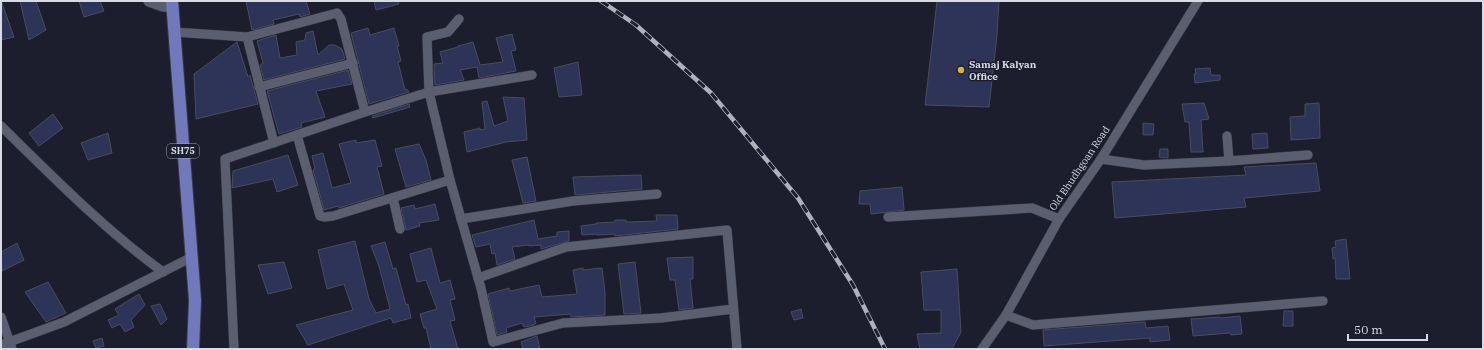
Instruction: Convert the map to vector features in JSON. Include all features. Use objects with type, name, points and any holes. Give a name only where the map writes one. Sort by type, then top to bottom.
[{"type":"main road","name":"SH75","points":[[173,4],[195,300],[193,349]]},
{"type":"street","points":[[149,1],[163,6],[173,4]]},
{"type":"street","name":"Old Bhudhgoan Road","points":[[982,349],[1006,316],[1059,218],[1100,159],[1198,1]]},
{"type":"street","points":[[174,32],[247,37],[337,13],[341,19],[365,112]]},
{"type":"street","points":[[459,19],[448,32],[427,37],[429,92],[450,180],[478,278],[494,345],[563,323],[661,318],[733,309]]},
{"type":"street","points":[[247,37],[274,143]]},
{"type":"street","points":[[259,87],[353,63]]},
{"type":"street","points":[[234,349],[226,159],[429,92],[532,75]]},
{"type":"street","points":[[1,126],[67,192],[162,272]]},
{"type":"street","points":[[297,135],[320,216],[333,216],[450,180]]},
{"type":"street","points":[[1226,136],[1228,161]]},
{"type":"street","points":[[1100,159],[1144,166],[1308,154]]},
{"type":"street","points":[[462,219],[573,201],[657,194]]},
{"type":"street","points":[[393,198],[400,229]]},
{"type":"street","points":[[888,217],[1032,208],[1059,218]]},
{"type":"street","points":[[478,278],[566,247],[727,230],[737,349]]},
{"type":"street","points":[[1,317],[7,345],[64,322],[192,257]]},
{"type":"street","points":[[1006,316],[1033,325],[1323,301]]},
{"type":"building","points":[[20,1],[36,1],[46,30],[29,40]]},
{"type":"building","points":[[79,1],[100,1],[104,11],[84,17]]},
{"type":"building","points":[[246,1],[306,1],[310,14],[300,17],[299,14],[273,20],[274,24],[252,30]]},
{"type":"building","points":[[374,1],[398,1],[399,4],[376,10]]},
{"type":"building","name":"Samaj Kalyan Office","points":[[937,1],[999,1],[997,35],[989,107],[925,105]]},
{"type":"building","points":[[2,3],[14,37],[1,40],[1,4]]},
{"type":"building","points":[[368,28],[370,35],[394,28],[401,61],[398,62],[405,90],[407,89],[409,92],[369,104],[351,33]]},
{"type":"building","points":[[313,31],[318,55],[329,45],[335,45],[342,49],[345,59],[264,80],[260,65],[263,63],[257,41],[276,35],[280,58],[297,55],[296,42],[305,40],[306,33]]},
{"type":"building","points":[[512,34],[516,50],[511,51],[516,71],[479,78],[477,67],[460,70],[464,80],[435,85],[434,64],[443,63],[440,52],[473,42],[480,65],[503,62],[496,38]]},
{"type":"building","points":[[237,42],[248,77],[250,75],[258,104],[196,119],[194,74]]},
{"type":"building","points":[[578,62],[582,95],[559,97],[554,68]]},
{"type":"building","points":[[1210,68],[1211,75],[1220,75],[1220,80],[1195,83],[1195,69]]},
{"type":"building","points":[[348,70],[352,84],[316,91],[325,117],[301,123],[302,127],[279,134],[267,91]]},
{"type":"building","points":[[503,97],[524,98],[527,140],[506,142],[467,152],[464,132],[480,128],[480,130],[485,129],[482,102],[487,101],[494,126],[508,121]]},
{"type":"building","points":[[1204,103],[1209,119],[1201,120],[1203,152],[1191,152],[1189,122],[1185,122],[1182,104]]},
{"type":"building","points":[[1319,103],[1320,138],[1291,140],[1290,117],[1305,116],[1305,104]]},
{"type":"building","points":[[409,104],[410,107],[373,118],[372,116]]},
{"type":"building","points":[[53,114],[63,128],[39,146],[29,133]]},
{"type":"building","points":[[1143,123],[1154,124],[1153,135],[1143,135]]},
{"type":"building","points":[[108,133],[112,153],[88,160],[81,143]]},
{"type":"building","points":[[1267,133],[1268,148],[1253,149],[1252,134]]},
{"type":"building","points":[[356,140],[356,143],[375,140],[382,166],[377,167],[384,194],[339,208],[338,206],[324,210],[313,170],[315,169],[312,156],[323,153],[332,188],[351,183],[339,144]]},
{"type":"building","points":[[419,144],[426,160],[431,180],[406,187],[395,149]]},
{"type":"building","points":[[1160,149],[1168,149],[1168,158],[1159,157]]},
{"type":"building","points":[[288,155],[298,185],[277,192],[273,179],[232,188],[233,171]]},
{"type":"building","points":[[527,157],[536,201],[523,203],[512,160]]},
{"type":"building","points":[[1316,163],[1320,191],[1244,198],[1246,207],[1115,218],[1112,182],[1246,175],[1244,167]]},
{"type":"building","points":[[641,175],[642,189],[575,195],[573,177]]},
{"type":"building","points":[[902,187],[904,210],[871,214],[870,204],[859,204],[860,191]]},
{"type":"building","points":[[435,204],[439,220],[419,223],[420,226],[406,230],[401,208],[414,205],[415,209]]},
{"type":"building","points":[[656,215],[677,215],[678,229],[615,236],[615,234],[582,235],[581,226],[596,223],[615,222],[615,220],[626,220],[626,222],[657,221]]},
{"type":"building","points":[[534,220],[538,239],[557,236],[557,232],[569,231],[569,241],[541,249],[541,245],[512,247],[515,259],[497,265],[495,253],[492,254],[490,244],[476,247],[472,235]]},
{"type":"building","points":[[1346,239],[1350,279],[1336,279],[1335,258],[1333,259],[1332,248],[1336,247],[1335,241]]},
{"type":"building","points":[[355,241],[369,299],[376,313],[390,309],[379,266],[371,246],[385,242],[393,269],[396,268],[411,318],[393,323],[391,318],[308,345],[296,325],[353,310],[344,284],[327,289],[318,250]]},
{"type":"building","points":[[17,243],[24,260],[2,271],[1,252]]},
{"type":"building","points":[[431,248],[440,283],[450,280],[455,299],[450,300],[455,320],[450,321],[458,349],[431,349],[426,328],[424,328],[420,314],[437,309],[426,280],[417,282],[410,254]]},
{"type":"building","points":[[693,257],[693,279],[690,279],[693,308],[679,310],[675,280],[670,280],[667,258]]},
{"type":"building","points":[[284,262],[292,288],[268,294],[258,265]]},
{"type":"building","points":[[635,262],[641,313],[624,314],[618,264]]},
{"type":"building","points":[[583,268],[583,270],[602,268],[605,292],[605,315],[571,317],[571,314],[534,317],[536,323],[534,325],[524,327],[522,323],[506,328],[507,332],[497,335],[488,294],[509,288],[510,291],[539,285],[542,297],[577,294],[573,270]]},
{"type":"building","points":[[957,269],[961,332],[952,349],[920,349],[917,334],[941,333],[941,310],[924,310],[921,272]]},
{"type":"building","points":[[48,282],[66,313],[46,322],[25,292]]},
{"type":"building","points":[[139,294],[145,305],[131,320],[134,327],[125,332],[120,324],[112,328],[108,320],[119,315],[115,309]]},
{"type":"building","points":[[160,304],[167,319],[161,325],[151,306]]},
{"type":"building","points":[[801,309],[803,318],[794,320],[791,312]]},
{"type":"building","points":[[1284,311],[1293,311],[1293,326],[1283,326]]},
{"type":"building","points":[[1240,316],[1242,334],[1231,335],[1230,333],[1193,336],[1191,319]]},
{"type":"building","points":[[1145,322],[1146,328],[1168,326],[1170,340],[1150,342],[1150,338],[1044,346],[1043,330]]},
{"type":"building","points":[[537,336],[540,349],[523,349],[521,342]]},
{"type":"building","points":[[102,338],[104,346],[96,348],[93,341]]},
{"type":"railway","points":[[601,1],[636,25],[711,93],[798,198],[853,285],[885,349]]},
{"type":"place","name":"Samaj Kalyan Office","points":[[961,70]]}]
